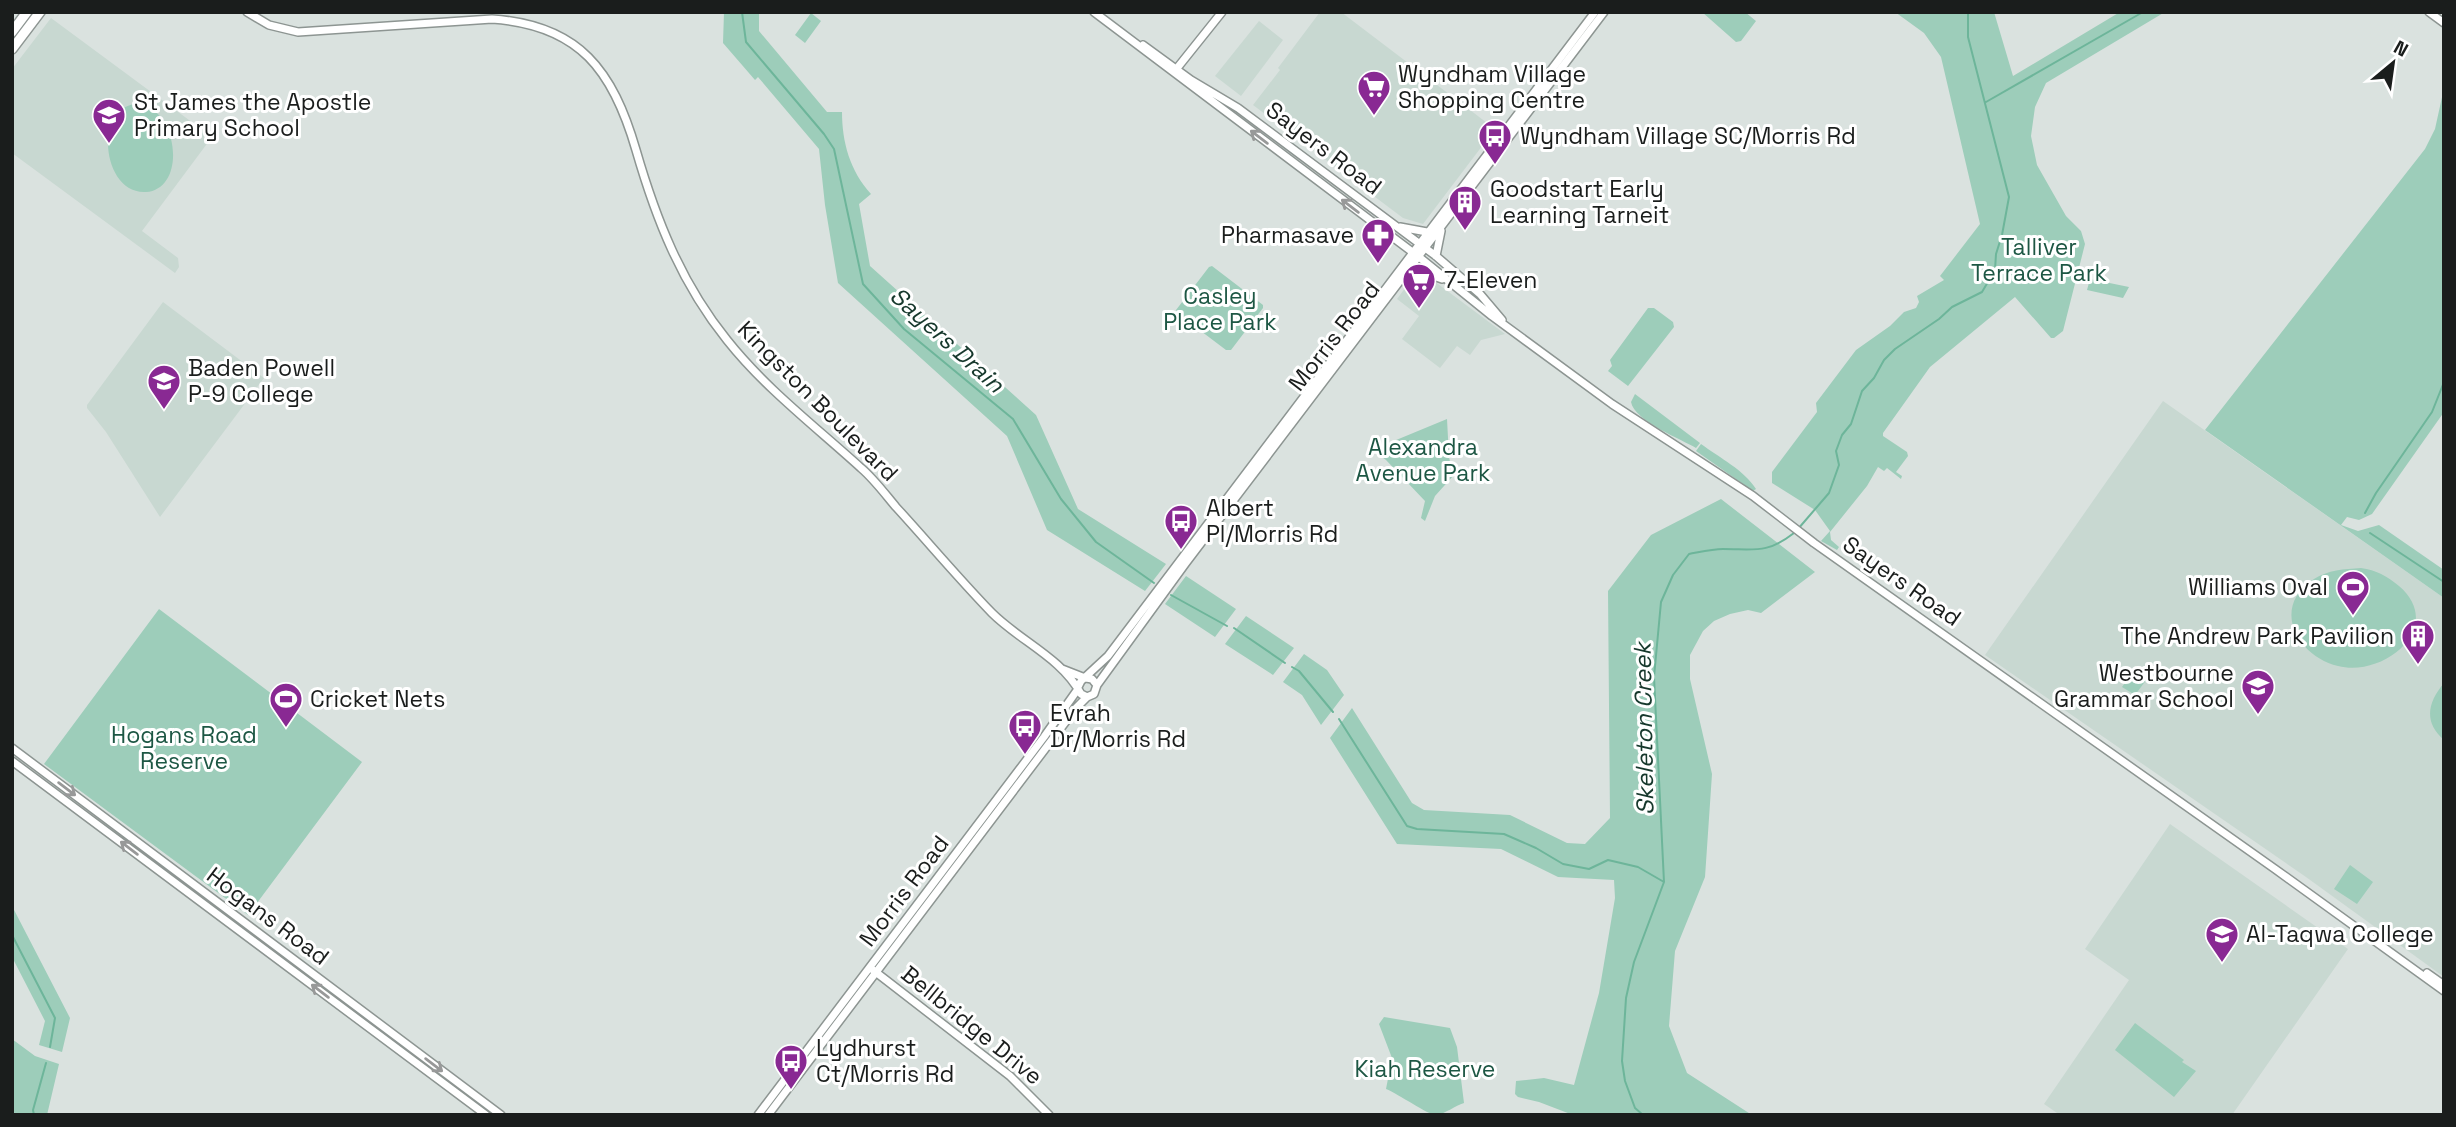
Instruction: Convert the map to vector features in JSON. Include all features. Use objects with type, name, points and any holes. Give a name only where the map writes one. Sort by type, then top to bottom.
[{"type":"highway","points":[[12,32],[27,12]]},
{"type":"highway","points":[[12,49],[40,12]]},
{"type":"street","name":"Kingston Boulevard","points":[[247,12],[269,25],[298,32],[510,20],[554,34],[585,54],[603,73],[624,111],[655,211],[678,267],[700,304],[727,340],[769,385],[862,468],[1006,627],[1062,668],[1085,678]]},
{"type":"street","name":"Sayers Road","points":[[1094,12],[1612,404],[1752,496],[1814,543],[2444,988]]},
{"type":"street","points":[[1175,71],[1222,12]]},
{"type":"street","name":"Morris Road","points":[[1563,60],[1594,12]]},
{"type":"street","name":"Morris Road","points":[[1097,685],[1427,232],[1478,172],[1563,60],[1604,12]]},
{"type":"street","points":[[2429,12],[2444,23]]},
{"type":"street","name":"Sayers Road","points":[[1175,71],[1238,108],[1436,256],[1479,294],[1503,323]]},
{"type":"street","name":"Morris Road","points":[[1293,414],[1410,270],[1478,172]]},
{"type":"street","points":[[1392,223],[1403,228],[1427,232]]},
{"type":"street","points":[[1436,256],[1442,227]]},
{"type":"street","points":[[1410,270],[1431,274],[1451,283]]},
{"type":"street","name":"Morris Road","points":[[1085,678],[1108,656],[1212,524]]},
{"type":"street","name":"Kingston Boulevard","points":[[1062,668],[1078,688]]},
{"type":"street","points":[[1085,678],[1093,679],[1097,685],[1094,694],[1087,697],[1081,694],[1078,688],[1085,678]]},
{"type":"street","name":"Morris Road","points":[[1009,790],[1078,688]]},
{"type":"street","name":"Morris Road","points":[[768,1115],[854,994],[1009,790],[1087,697]]},
{"type":"street","name":"Hogans Road","points":[[12,748],[501,1115]]},
{"type":"street","name":"Hogans Road","points":[[12,761],[486,1115]]},
{"type":"street","name":"Sayers Road","points":[[2276,869],[2333,905],[2444,988]]},
{"type":"street","points":[[183,889],[190,881]]},
{"type":"street","points":[[225,919],[228,909]]},
{"type":"street","name":"Bellbridge Drive","points":[[872,970],[1010,1076],[1049,1115]]},
{"type":"street","name":"Morris Road","points":[[758,1115],[854,994]]},
{"type":"street","points":[[374,1031],[380,1024]]},
{"type":"shaded area","name":"Wyndham Village Shopping Centre","points":[[1320,12],[1341,12],[1495,129],[1423,224],[1403,218],[1253,105]]},
{"type":"shaded area","name":"St James the Apostle Primary School","points":[[51,18],[212,137],[142,231],[178,258],[179,267],[175,273],[12,153],[12,69]]},
{"type":"shaded area","points":[[1259,21],[1283,40],[1241,96],[1215,76]]},
{"type":"shaded area","points":[[1414,276],[1434,281],[1505,334],[1481,340],[1470,355],[1457,346],[1440,368],[1402,339],[1419,316],[1397,299]]},
{"type":"shaded area","name":"Baden Powell P-9 College","points":[[163,302],[264,378],[160,517],[87,405]]},
{"type":"shaded area","name":"Westbourne Grammar School","points":[[2163,401],[2444,598],[2444,977],[2306,877],[1985,655]]},
{"type":"shaded area","name":"Al-Taqwa College","points":[[2170,824],[2348,949],[2232,1115],[2060,1115],[2044,1104],[2129,980],[2085,949]]},
{"type":"green space","points":[[724,12],[759,12],[759,31],[827,112],[842,112],[849,156],[858,176],[871,194],[859,204],[870,266],[1036,415],[1078,509],[1166,564],[1145,591],[1047,530],[1007,436],[838,283],[819,149],[758,77],[755,80],[723,43]]},
{"type":"green space","points":[[1702,12],[1745,12],[1756,21],[1741,41],[1736,42]]},
{"type":"green space","name":"Talliver Terrace Park","points":[[1895,12],[1994,12],[2013,76],[2120,12],[2165,12],[2046,83],[2035,107],[2031,136],[2037,165],[2066,216],[2081,231],[2085,244],[2063,331],[2051,338],[2015,297],[1930,367],[1883,433],[1883,436],[1907,452],[1908,456],[1896,472],[1902,476],[1901,479],[1887,468],[1884,471],[1878,467],[1867,486],[1830,532],[1831,540],[1839,547],[1837,550],[1821,541],[1830,531],[1815,510],[1772,483],[1772,472],[1817,412],[1816,403],[1856,350],[1890,326],[1904,312],[1916,308],[1919,302],[1917,296],[1944,280],[1940,276],[1980,224],[1941,57],[1924,33]]},
{"type":"green space","points":[[811,13],[821,21],[805,43],[795,35]]},
{"type":"green space","points":[[2444,88],[2444,412],[2372,514],[2359,520],[2347,517],[2341,525],[2358,531],[2379,525],[2444,570],[2444,598],[2205,430],[2425,149],[2435,129]]},
{"type":"green space","points":[[143,104],[155,111],[165,123],[173,152],[167,179],[159,188],[146,192],[131,189],[119,179],[111,164],[108,147],[109,130],[115,116],[127,106]]},
{"type":"green space","name":"Casley Place Park","points":[[1212,266],[1263,305],[1231,350],[1226,350],[1176,310]]},
{"type":"green space","points":[[2090,279],[2129,287],[2123,298],[2087,290]]},
{"type":"green space","points":[[1648,308],[1654,308],[1673,322],[1674,327],[1628,386],[1608,371],[1612,366],[1610,360]]},
{"type":"green space","points":[[1635,394],[1700,443],[1696,448],[1641,416],[1631,402]]},
{"type":"green space","name":"Alexandra Avenue Park","points":[[1447,419],[1453,476],[1435,496],[1425,521],[1421,518],[1425,501],[1386,460],[1372,450]]},
{"type":"green space","points":[[1701,444],[1738,470],[1756,489],[1753,491],[1696,451]]},
{"type":"green space","points":[[1721,499],[1815,572],[1761,613],[1748,610],[1714,621],[1703,631],[1690,655],[1690,679],[1712,774],[1705,877],[1675,951],[1669,1026],[1687,1073],[1752,1115],[1573,1115],[1518,1097],[1515,1094],[1516,1081],[1544,1078],[1574,1085],[1599,993],[1615,898],[1614,880],[1558,877],[1501,849],[1397,844],[1330,738],[1352,708],[1412,803],[1424,810],[1510,815],[1567,843],[1585,844],[1610,818],[1608,591],[1651,535]]},
{"type":"green space","name":"Williams Oval","points":[[2361,568],[2390,579],[2412,601],[2416,617],[2413,632],[2404,646],[2390,657],[2356,668],[2338,666],[2323,661],[2301,641],[2291,616],[2293,603],[2301,590],[2319,576],[2336,570]]},
{"type":"green space","points":[[1186,576],[1236,609],[1215,637],[1165,604]]},
{"type":"green space","name":"Hogans Road Reserve","points":[[159,609],[362,762],[248,915],[44,764]]},
{"type":"green space","points":[[1246,616],[1294,648],[1273,675],[1225,644]]},
{"type":"green space","points":[[1304,654],[1327,670],[1344,695],[1321,725],[1302,695],[1283,682]]},
{"type":"green space","points":[[2137,666],[2150,675],[2135,695],[2122,687]]},
{"type":"green space","points":[[2444,683],[2444,740],[2433,726],[2430,712],[2434,697]]},
{"type":"green space","points":[[2350,865],[2373,882],[2357,904],[2334,889]]},
{"type":"green space","points":[[12,906],[70,1018],[62,1052],[39,1045],[45,1021],[12,957]]},
{"type":"green space","name":"Kiah Reserve","points":[[1384,1017],[1450,1028],[1457,1047],[1464,1103],[1437,1115],[1386,1089],[1392,1058],[1379,1024]]},
{"type":"green space","points":[[2135,1023],[2196,1071],[2174,1097],[2115,1050]]},
{"type":"green space","points":[[12,1039],[35,1056],[59,1064],[47,1115],[12,1115]]},
{"type":"waterway","name":"Sayers Drain","points":[[742,12],[746,42],[834,149],[863,284],[904,329],[1013,419],[1061,499],[1096,542],[1154,583]]},
{"type":"waterway","name":"Skeleton Creek","points":[[1798,529],[1829,493],[1839,465],[1836,451],[1842,435],[1851,424],[1862,391],[1874,378],[1884,360],[1952,307],[1982,292],[1995,270],[2009,197],[1968,37],[1968,12]]},
{"type":"waterway","points":[[1986,102],[2143,12]]},
{"type":"waterway","points":[[2365,513],[2432,412],[2444,382]]},
{"type":"waterway","name":"Skeleton Creek","points":[[1643,1115],[1635,1108],[1625,1081],[1622,1061],[1626,998],[1634,962],[1664,882],[1654,677],[1661,602],[1673,575],[1689,554],[1719,549],[1760,549],[1785,540],[1794,533]]},
{"type":"waterway","points":[[2370,533],[2444,582]]},
{"type":"waterway","name":"Sayers Drain","points":[[1171,595],[1227,626]]},
{"type":"waterway","name":"Sayers Drain","points":[[1234,628],[1285,663]]},
{"type":"waterway","name":"Sayers Drain","points":[[1292,667],[1299,671],[1333,712]]},
{"type":"waterway","name":"Sayers Drain","points":[[1339,719],[1407,826],[1417,829],[1504,834],[1563,864],[1589,869],[1608,860],[1638,867],[1664,882]]},
{"type":"waterway","points":[[12,935],[55,1018],[50,1047]]},
{"type":"waterway","points":[[34,1115],[46,1063]]},
{"type":"place","name":"Wyndham Village Shopping Centre","points":[[1374,117]]},
{"type":"place","name":"St James the Apostle Primary School","points":[[109,145]]},
{"type":"place","name":"Wyndham Village SC/Morris Rd","points":[[1495,166]]},
{"type":"place","name":"Goodstart Early Learning Tarneit","points":[[1465,232]]},
{"type":"place","name":"Pharmasave","points":[[1378,265]]},
{"type":"place","name":"7-Eleven","points":[[1419,310]]},
{"type":"place","name":"Baden Powell P-9 College","points":[[164,411]]},
{"type":"place","name":"Albert Pl/Morris Rd","points":[[1181,551]]},
{"type":"place","name":"Williams Oval","points":[[2353,617]]},
{"type":"place","name":"The Andrew Park Pavilion","points":[[2418,666]]},
{"type":"place","name":"Westbourne Grammar School","points":[[2258,716]]},
{"type":"place","name":"Cricket Nets","points":[[286,729]]},
{"type":"place","name":"Evrah Dr/Morris Rd","points":[[1025,756]]},
{"type":"place","name":"Al-Taqwa College","points":[[2222,964]]},
{"type":"place","name":"Lydhurst Ct/Morris Rd","points":[[791,1091]]}]
